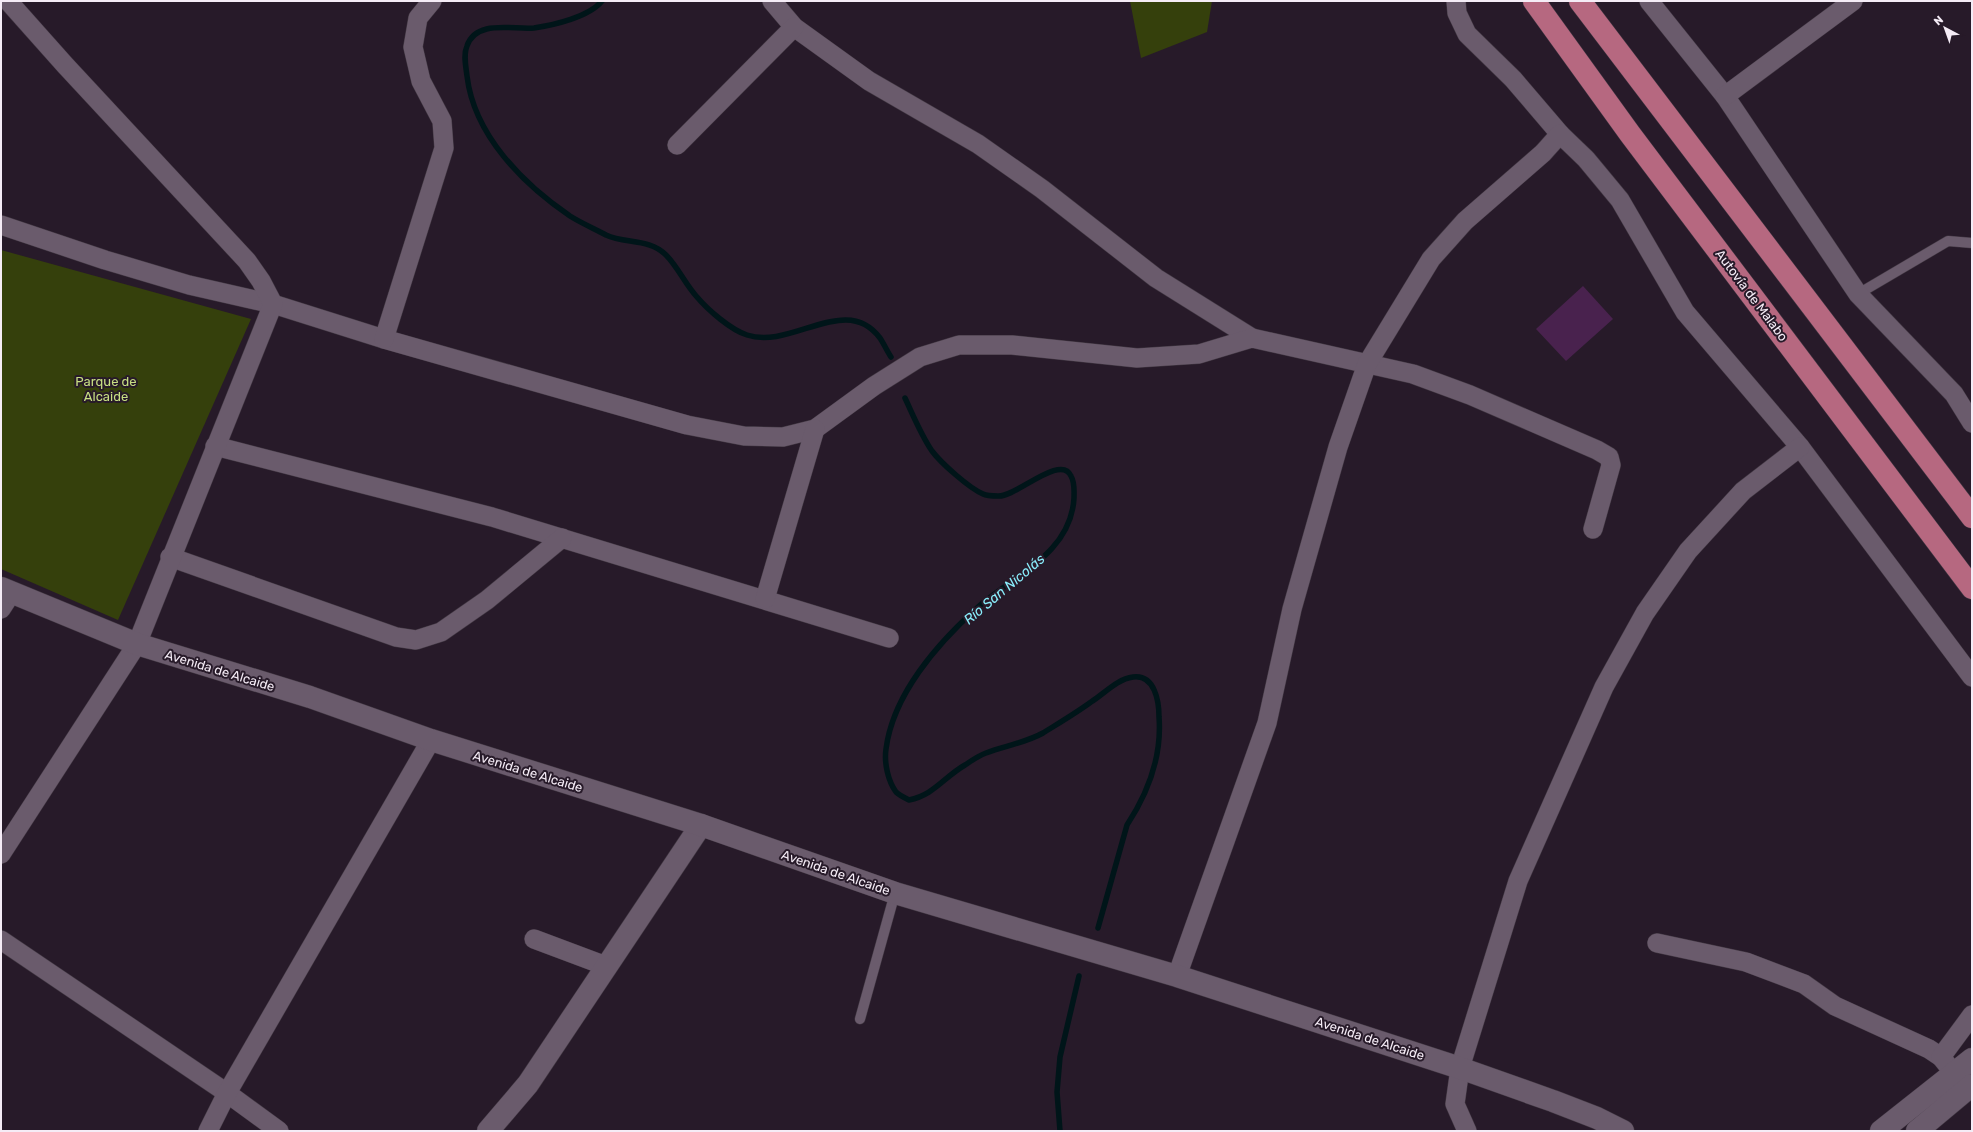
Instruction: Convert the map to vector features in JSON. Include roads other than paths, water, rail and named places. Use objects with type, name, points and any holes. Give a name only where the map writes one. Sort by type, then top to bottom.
[{"type":"main road","name":"Autovía de Malabo","points":[[1534,1],[1640,147],[1972,588]]},
{"type":"main road","points":[[1580,1],[1972,517]]},
{"type":"main road","name":"Avenida de Alcaide","points":[[5,596],[137,644],[310,697],[431,740],[702,825],[894,893],[1177,976],[1460,1068],[1597,1118],[1623,1131]]},
{"type":"main road","points":[[488,1131],[528,1084],[702,825]]},
{"type":"main road","points":[[1917,1131],[1972,1059]]},
{"type":"main road","points":[[1881,1131],[1959,1076]]},
{"type":"street","points":[[1,854],[137,644],[272,304],[261,281],[247,261],[65,65],[8,1]]},
{"type":"street","points":[[384,339],[444,148],[442,121],[421,81],[413,47],[418,18],[432,1]]},
{"type":"street","points":[[772,1],[794,28],[869,82],[978,144],[1042,189],[1156,278],[1252,338],[1413,374],[1470,395],[1597,450],[1609,457],[1611,465],[1610,472],[1593,529]]},
{"type":"street","points":[[1456,1],[1457,13],[1468,34],[1513,79],[1560,134],[1586,159],[1620,200],[1685,312],[1800,447],[1972,677]]},
{"type":"street","points":[[1649,1],[1725,96],[1858,294],[1954,394],[1972,424]]},
{"type":"street","points":[[1725,96],[1853,1]]},
{"type":"street","points":[[677,145],[794,28]]},
{"type":"street","points":[[1177,976],[1267,723],[1292,609],[1338,447],[1367,364],[1431,259],[1465,221],[1543,153],[1560,134]]},
{"type":"street","points":[[1,225],[105,260],[189,285],[272,304],[384,339],[687,424],[744,436],[783,437],[815,429],[874,386],[920,357],[960,345],[1012,345],[1137,358],[1198,354],[1252,338]]},
{"type":"street","points":[[765,599],[815,429]]},
{"type":"street","points":[[215,446],[492,517],[889,638]]},
{"type":"street","points":[[1467,1131],[1455,1104],[1460,1068],[1518,881],[1604,687],[1645,613],[1688,550],[1743,492],[1800,447]]},
{"type":"street","points":[[170,558],[396,637],[416,640],[441,632],[487,600],[562,538]]},
{"type":"street","points":[[208,1131],[227,1093],[431,740]]},
{"type":"street","points":[[534,939],[606,966]]},
{"type":"street","points":[[1,940],[227,1093],[279,1131]]},
{"type":"street","points":[[1657,943],[1746,962],[1804,984],[1835,1006],[1929,1049],[1959,1076],[1972,1015]]},
{"type":"lane","points":[[1858,294],[1948,241],[1972,243]]},
{"type":"lane","points":[[860,1019],[894,893]]},
{"type":"waterway","name":"Río San Nicolás","points":[[602,1],[589,12],[551,25],[534,28],[506,27],[487,29],[478,32],[472,38],[467,46],[465,57],[467,76],[472,98],[479,118],[490,138],[504,156],[535,189],[574,219],[613,238],[652,246],[666,255],[702,302],[720,319],[734,329],[747,335],[764,338],[782,335],[835,321],[851,320],[866,325],[880,338],[891,357]]},
{"type":"waterway","name":"Río San Nicolás","points":[[905,398],[932,451],[956,475],[977,491],[988,496],[1006,495],[1048,473],[1058,470],[1066,470],[1071,476],[1074,484],[1074,498],[1070,517],[1063,534],[1051,549],[1038,562],[991,596],[962,622],[932,654],[907,690],[890,729],[886,749],[886,766],[893,788],[896,792],[909,800],[918,798],[932,790],[972,760],[1043,733],[1096,699],[1111,687],[1127,678],[1140,677],[1146,680],[1151,684],[1157,697],[1159,711],[1159,732],[1156,760],[1147,787],[1135,813],[1127,825],[1098,928]]},
{"type":"waterway","name":"Río San Nicolás","points":[[1060,1131],[1057,1092],[1060,1057],[1079,976]]},
{"type":"park label","name":"Parque de Alcaide","points":[[106,388]]}]
